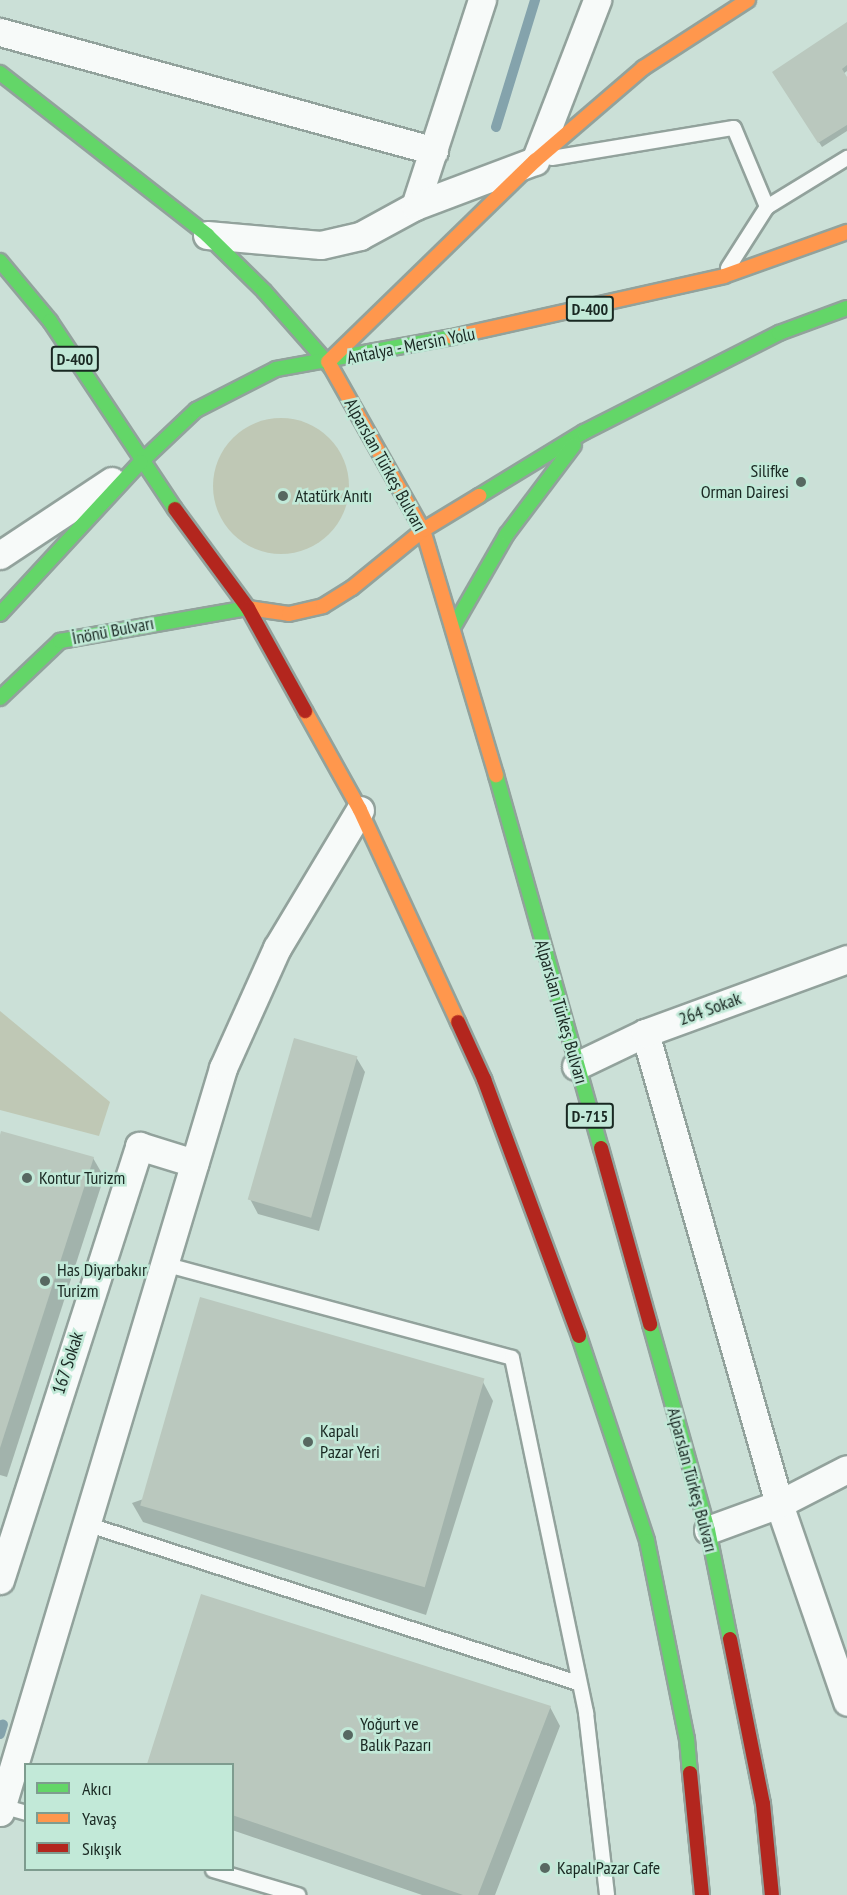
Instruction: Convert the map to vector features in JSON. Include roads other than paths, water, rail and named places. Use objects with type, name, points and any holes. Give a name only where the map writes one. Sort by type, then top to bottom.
[{"type":"main road","points":[[0,614],[141,462],[196,410],[276,369],[328,363],[535,161],[643,68],[748,0]]},
{"type":"main road","name":"Antalya - Mersin Yolu","points":[[0,74],[207,235],[328,363],[584,310],[724,276],[847,232]]},
{"type":"main road","name":"D-400","points":[[0,261],[50,321],[141,462],[248,608]]},
{"type":"main road","points":[[423,530],[584,432],[779,333],[847,308]]},
{"type":"main road","name":"Alparslan Türkeş Bulvarı","points":[[328,363],[423,530],[454,626],[708,1530],[764,1804],[772,1895]]},
{"type":"main road","points":[[454,626],[507,534],[584,432]]},
{"type":"main road","name":"İnönü Bulvarı","points":[[0,698],[60,641],[248,608],[289,614],[323,606],[352,588],[423,530]]},
{"type":"main road","points":[[248,608],[360,810],[484,1079],[553,1259],[647,1541],[687,1739],[702,1895]]},
{"type":"street","points":[[416,206],[482,0]]},
{"type":"street","points":[[207,235],[321,245],[360,236],[416,206],[535,161],[597,0]]},
{"type":"street","points":[[0,32],[434,151]]},
{"type":"street","points":[[0,555],[141,462]]},
{"type":"street","points":[[9,1811],[86,1524],[223,1068],[277,948],[360,810]]},
{"type":"street","name":"264 Sokak","points":[[576,1066],[645,1033],[847,959]]},
{"type":"street","points":[[645,1033],[779,1503],[847,1702]]},
{"type":"street","name":"167 Sokak","points":[[0,1580],[139,1146],[194,1163]]},
{"type":"street","points":[[708,1530],[779,1503],[847,1469]]},
{"type":"lane","points":[[535,161],[734,128],[767,207]]},
{"type":"lane","points":[[724,276],[767,207],[847,158]]},
{"type":"lane","points":[[164,1264],[512,1358],[586,1713],[606,1895]]},
{"type":"lane","points":[[86,1524],[578,1683]]},
{"type":"lane","points":[[220,1871],[298,1895]]},
{"type":"waterway","points":[[496,127],[535,0]]},
{"type":"waterway","points":[[0,1734],[3,1724]]},
{"type":"place","name":"Silifke Orman Dairesi","points":[[801,482]]},
{"type":"place","name":"Atatürk Anıtı","points":[[283,496]]},
{"type":"place","name":"Kontur Turizm","points":[[27,1178]]},
{"type":"place","name":"Has Diyarbakır Turizm","points":[[45,1281]]},
{"type":"place","name":"Kapalı Pazar Yeri","points":[[308,1442]]},
{"type":"place","name":"Yoğurt ve Balık Pazarı","points":[[348,1735]]},
{"type":"place","name":"KapalıPazar Cafe","points":[[545,1868]]}]
